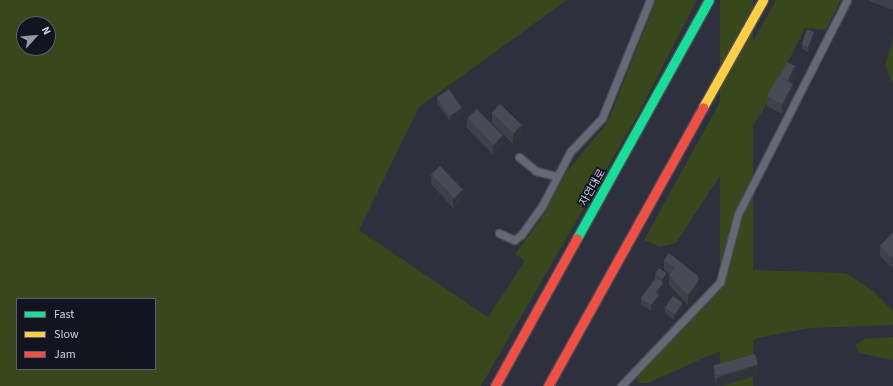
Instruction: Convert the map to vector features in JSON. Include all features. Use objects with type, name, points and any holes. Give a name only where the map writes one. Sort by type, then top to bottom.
[{"type":"main road","name":"자연대로","points":[[495,386],[710,0]]},
{"type":"main road","points":[[548,386],[763,0]]},
{"type":"lane","points":[[499,233],[514,240],[521,235],[542,206],[556,176],[570,152],[607,109],[650,0]]},
{"type":"lane","points":[[621,386],[720,282],[738,214],[847,0]]},
{"type":"lane","points":[[519,157],[536,171],[556,176]]},
{"type":"green space","points":[[0,0],[567,0],[419,107],[359,230],[488,317],[525,261],[515,254],[541,219],[567,171],[608,122],[656,0],[697,0],[636,118],[481,386],[0,386]]},
{"type":"green space","points":[[720,0],[753,0],[753,386],[720,386]]},
{"type":"green space","points":[[776,0],[841,0],[826,30],[805,28],[765,107],[676,243],[660,247],[644,240]]},
{"type":"green space","points":[[893,38],[893,85],[885,65]]},
{"type":"green space","points":[[751,270],[846,273],[872,290],[893,311],[893,325],[810,328],[762,337],[711,355],[648,383],[639,383],[635,376],[642,366],[739,273]]},
{"type":"green space","points":[[893,337],[893,360],[859,353],[856,345],[864,339]]},
{"type":"building","points":[[807,29],[814,32],[808,47],[802,44]]},
{"type":"building","points":[[787,62],[795,66],[788,80],[780,76]]},
{"type":"building","points":[[778,76],[793,84],[782,104],[767,96]]},
{"type":"building","points":[[449,89],[462,108],[449,116],[437,97]]},
{"type":"building","points":[[500,104],[522,125],[513,133],[492,113]]},
{"type":"building","points":[[477,109],[503,136],[493,145],[468,118]]},
{"type":"building","points":[[440,166],[463,190],[454,198],[431,174]]},
{"type":"building","points":[[893,232],[893,257],[892,258],[880,246]]},
{"type":"building","points":[[669,253],[698,276],[699,280],[688,295],[669,275],[675,268],[664,260]]},
{"type":"building","points":[[659,268],[666,273],[662,279],[655,274]]},
{"type":"building","points":[[656,278],[663,283],[656,292],[659,295],[651,305],[641,298]]},
{"type":"building","points":[[673,296],[683,303],[675,314],[665,307]]},
{"type":"building","points":[[755,354],[758,365],[716,376],[713,365]]},
{"type":"traffic: fast","points":[[577,238],[709,0]]},
{"type":"traffic: slow","points":[[703,107],[763,0]]},
{"type":"traffic: jam","points":[[548,386],[703,107]]},
{"type":"traffic: jam","points":[[495,386],[577,238]]}]
